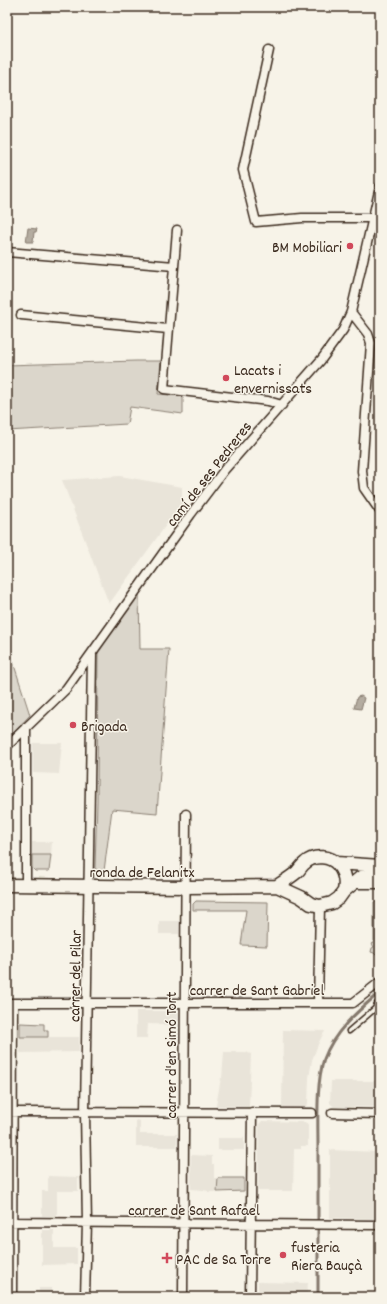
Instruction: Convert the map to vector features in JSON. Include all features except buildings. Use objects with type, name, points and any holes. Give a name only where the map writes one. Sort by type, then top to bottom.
[{"type":"main road","points":[[380,866],[338,863],[325,857],[316,857],[306,861],[298,871],[277,886],[301,897],[311,904],[320,906],[332,903],[339,898],[347,887],[361,877],[380,876]]},
{"type":"main road","points":[[338,863],[343,871],[347,887]]},
{"type":"main road","points":[[298,871],[296,887],[301,897]]},
{"type":"main road","name":"ronda de Felanitx","points":[[7,885],[186,887],[277,886]]},
{"type":"street","points":[[268,50],[243,170],[256,222],[308,218],[373,218]]},
{"type":"street","name":"camí de ses Pedreres","points":[[7,746],[66,689],[225,469],[282,406],[321,360],[343,330],[351,312],[380,187]]},
{"type":"street","points":[[177,230],[164,389],[268,401],[282,406]]},
{"type":"street","points":[[7,252],[174,266]]},
{"type":"street","points":[[351,312],[368,334],[371,343],[362,471],[364,488],[380,511]]},
{"type":"street","points":[[21,315],[168,329]]},
{"type":"street","name":"carrer del Pilar","points":[[85,1297],[87,1223],[85,1113],[88,1004],[92,655]]},
{"type":"street","points":[[26,727],[26,885]]},
{"type":"street","name":"carrer d'en Simó Tort","points":[[182,1297],[186,814]]},
{"type":"street","points":[[347,887],[380,884]]},
{"type":"street","points":[[318,1003],[320,906]]},
{"type":"street","name":"carrer de Sant Gabriel","points":[[10,1003],[353,1003],[380,982]]},
{"type":"street","points":[[10,1003],[10,1222],[12,1297]]},
{"type":"street","points":[[10,1112],[312,1113]]},
{"type":"street","points":[[250,1297],[252,1112]]},
{"type":"street","points":[[332,1113],[380,1114]]},
{"type":"street","name":"carrer de Sant Rafael","points":[[10,1222],[380,1225]]},
{"type":"lane","points":[[349,1031],[379,1005]]},
{"type":"shaded area","points":[[28,228],[37,229],[36,232],[34,232],[33,242],[26,242]]},
{"type":"shaded area","points":[[161,361],[158,394],[183,396],[183,414],[130,407],[127,424],[7,431],[7,365]]},
{"type":"shaded area","points":[[120,476],[182,487],[182,503],[109,604],[62,480]]},
{"type":"shaded area","points":[[139,592],[140,649],[169,649],[157,813],[112,809],[104,871],[98,871],[95,868],[98,648]]},
{"type":"shaded area","points":[[7,643],[30,715],[7,740]]},
{"type":"shaded area","points":[[361,696],[364,698],[361,709],[354,708],[357,697]]},
{"type":"shaded area","points":[[33,743],[62,743],[59,774],[33,773]]},
{"type":"shaded area","points":[[32,842],[52,842],[51,855],[32,855]]},
{"type":"shaded area","points":[[32,855],[51,855],[49,871],[35,871],[32,868]]},
{"type":"shaded area","points":[[196,901],[268,902],[267,946],[241,945],[246,910],[193,910],[193,904]]},
{"type":"shaded area","points":[[374,902],[380,902],[380,959],[371,952],[372,948],[374,947],[372,944],[374,941]]},
{"type":"shaded area","points":[[159,921],[179,921],[179,934],[159,934]]},
{"type":"shaded area","points":[[136,1011],[178,1011],[178,1025],[148,1024],[147,1038],[136,1038]]},
{"type":"shaded area","points":[[20,1023],[44,1024],[44,1030],[48,1030],[48,1037],[20,1037]]},
{"type":"shaded area","points":[[283,1030],[325,1031],[312,1060],[309,1078],[308,1104],[305,1107],[282,1107]]},
{"type":"shaded area","points":[[20,1037],[79,1037],[79,1052],[20,1053]]},
{"type":"shaded area","points":[[224,1052],[245,1052],[251,1054],[249,1107],[216,1106],[222,1078]]},
{"type":"shaded area","points":[[331,1081],[380,1081],[380,1107],[334,1107],[330,1103]]},
{"type":"shaded area","points":[[136,1120],[140,1121],[140,1134],[177,1134],[177,1147],[136,1147]]},
{"type":"shaded area","points":[[262,1121],[305,1122],[308,1125],[308,1146],[301,1146],[301,1149],[294,1149],[293,1191],[258,1191],[259,1124]]},
{"type":"shaded area","points":[[218,1138],[244,1138],[244,1150],[218,1150]]},
{"type":"shaded area","points":[[330,1150],[377,1152],[376,1219],[330,1218]]},
{"type":"shaded area","points":[[191,1155],[212,1156],[212,1164],[214,1164],[214,1178],[218,1178],[217,1192],[191,1189]]},
{"type":"shaded area","points":[[48,1176],[78,1177],[78,1191],[57,1191],[57,1216],[42,1216],[42,1191],[48,1191]]},
{"type":"shaded area","points":[[218,1178],[244,1178],[244,1191],[217,1192]]},
{"type":"shaded area","points":[[42,1230],[54,1230],[54,1248],[77,1248],[77,1264],[42,1265]]},
{"type":"shaded area","points":[[258,1282],[308,1283],[307,1295],[258,1294]]},
{"type":"shaded area","points":[[39,1288],[52,1288],[52,1297],[39,1297]]},
{"type":"waterway","points":[[318,1297],[318,1115],[321,1068],[328,1049],[340,1031],[355,1014],[380,992]]},
{"type":"place","name":"BM Mobiliari","points":[[350,246]]},
{"type":"place","name":"Lacats i envernissats","points":[[226,378]]},
{"type":"place","name":"Brigada","points":[[73,725]]},
{"type":"place","name":"fusteria Riera Bauçà","points":[[283,1255]]},
{"type":"place","name":"PAC de Sa Torre","points":[[167,1258]]}]
